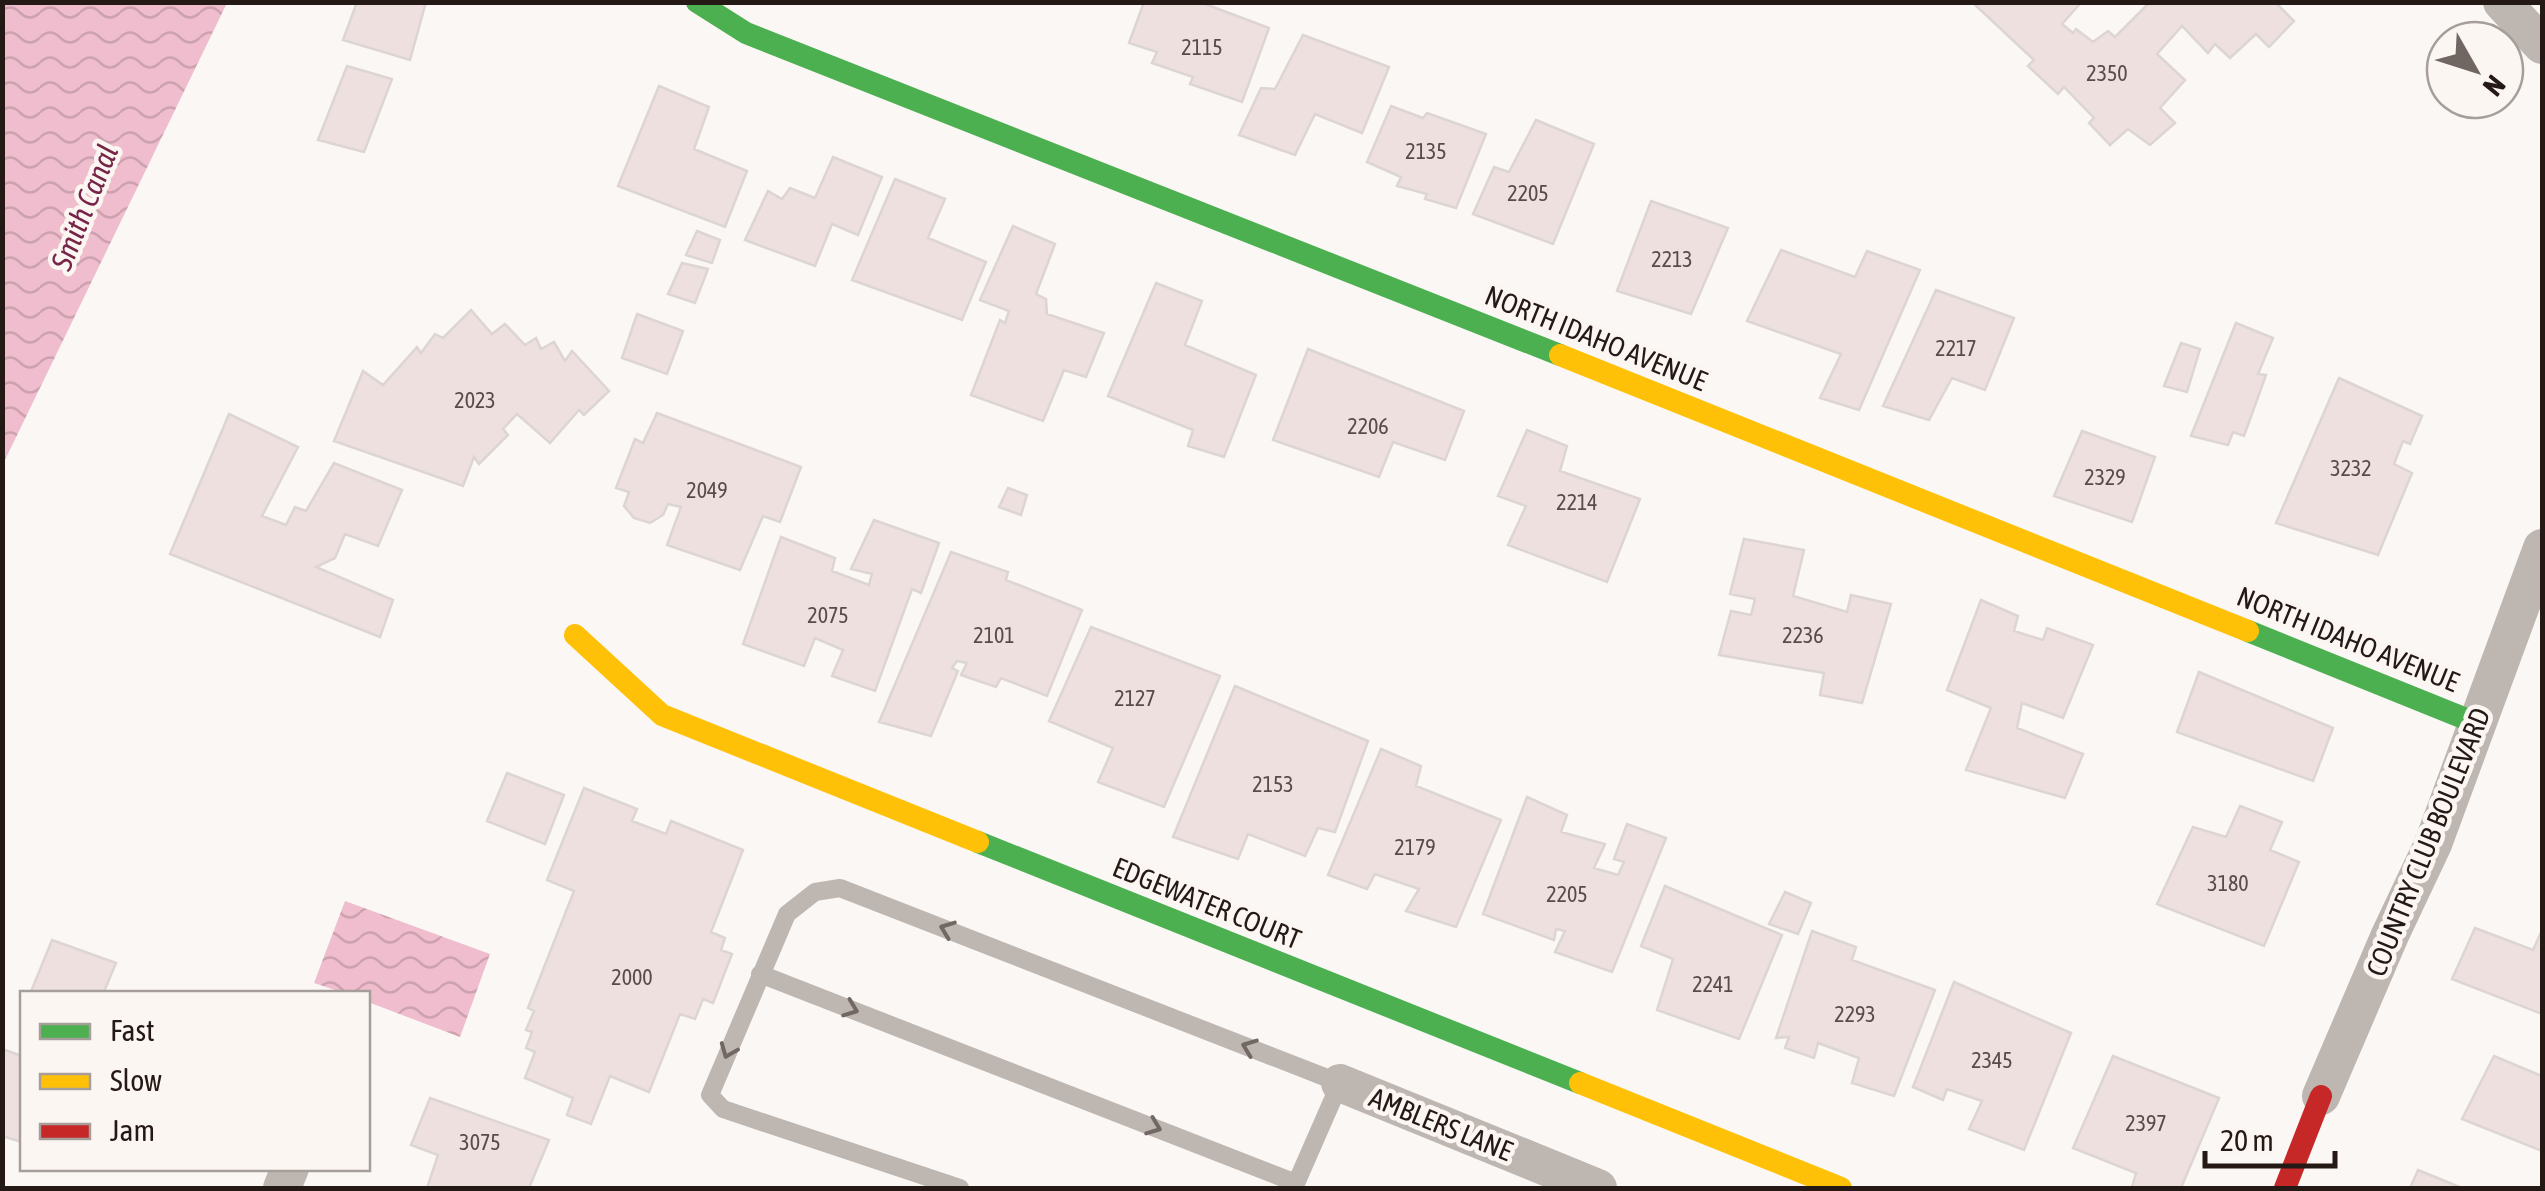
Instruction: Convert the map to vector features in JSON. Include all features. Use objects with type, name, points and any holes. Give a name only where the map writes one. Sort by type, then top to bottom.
[{"type":"street","name":"NORTH IDAHO AVENUE","points":[[697,2],[746,33],[1246,229],[2476,723]]},
{"type":"street","points":[[2502,2],[2542,44]]},
{"type":"street","name":"COUNTRY CLUB BOULEVARD","points":[[2285,1188],[2390,935],[2434,844],[2476,723],[2539,570]]},
{"type":"street","name":"EDGEWATER COURT","points":[[575,634],[662,715],[1840,1188]]},
{"type":"street","name":"AMBLERS LANE","points":[[1340,1083],[1598,1188]]},
{"type":"lane","points":[[760,974],[1295,1186],[1340,1083],[840,888],[815,892],[787,914],[760,974],[710,1095],[722,1109],[960,1188]]},
{"type":"water","name":"Smith Canal","points":[[2,3],[227,3],[3,464]]},
{"type":"water","points":[[345,901],[490,954],[460,1037],[370,1003],[370,991],[338,991],[314,983]]},
{"type":"building","points":[[357,2],[426,2],[410,60],[343,40]]},
{"type":"building","points":[[1144,2],[1200,2],[1269,28],[1242,102],[1190,84],[1193,77],[1152,63],[1157,52],[1129,43]]},
{"type":"building","points":[[1972,2],[2077,2],[2079,5],[2062,24],[2093,42],[2108,31],[2115,37],[2150,2],[2275,2],[2294,21],[2269,47],[2256,34],[2230,58],[2215,44],[2208,53],[2182,26],[2157,54],[2185,80],[2160,108],[2175,123],[2150,145],[2128,129],[2110,145],[2089,123],[2094,118],[2064,87],[2058,94],[2028,66],[2034,60]]},
{"type":"building","points":[[1303,35],[1389,67],[1362,133],[1315,114],[1295,155],[1239,135],[1261,88],[1275,89]]},
{"type":"building","points":[[347,66],[392,79],[364,152],[318,140]]},
{"type":"building","points":[[659,86],[709,107],[694,149],[747,171],[725,227],[618,186]]},
{"type":"building","points":[[1391,106],[1423,118],[1427,113],[1486,134],[1456,208],[1397,186],[1401,177],[1367,162]]},
{"type":"building","points":[[1536,120],[1594,144],[1553,244],[1473,214],[1494,167],[1509,172]]},
{"type":"building","points":[[833,157],[882,177],[858,235],[832,224],[815,266],[745,240],[768,191],[782,199],[790,188],[815,198]]},
{"type":"building","points":[[895,179],[945,199],[928,238],[986,262],[962,320],[852,280]]},
{"type":"building","points":[[1651,201],[1728,228],[1691,314],[1617,291]]},
{"type":"building","points":[[1013,226],[1055,244],[1036,294],[1046,299],[1047,314],[1104,333],[1086,377],[1064,370],[1043,421],[971,395],[1000,320],[1005,323],[1009,311],[980,300]]},
{"type":"building","points":[[697,231],[720,240],[712,263],[686,255]]},
{"type":"building","points":[[1781,250],[1855,277],[1867,251],[1920,270],[1859,410],[1820,398],[1841,354],[1747,321]]},
{"type":"building","points":[[682,263],[708,269],[695,303],[668,294]]},
{"type":"building","points":[[1156,283],[1202,301],[1185,345],[1256,375],[1224,457],[1188,446],[1193,430],[1108,396]]},
{"type":"building","points":[[1936,290],[2014,318],[1985,390],[1952,378],[1929,420],[1883,406]]},
{"type":"building","points":[[471,310],[492,334],[505,324],[525,345],[536,338],[541,349],[554,342],[565,361],[572,351],[609,391],[584,415],[579,410],[550,443],[517,414],[503,429],[508,435],[479,464],[474,457],[463,486],[334,441],[363,371],[383,385],[417,347],[421,353],[435,334],[443,338]]},
{"type":"building","points":[[637,314],[683,331],[667,374],[622,358]]},
{"type":"building","points":[[2236,323],[2273,338],[2258,374],[2266,375],[2244,436],[2233,432],[2228,445],[2191,436]]},
{"type":"building","points":[[2181,343],[2200,349],[2187,392],[2164,386]]},
{"type":"building","points":[[1308,349],[1464,411],[1445,460],[1393,442],[1379,477],[1273,440]]},
{"type":"building","points":[[2339,378],[2422,416],[2410,444],[2403,441],[2394,464],[2412,473],[2378,555],[2276,523]]},
{"type":"building","points":[[657,413],[801,467],[780,522],[763,516],[740,570],[667,545],[681,507],[668,504],[663,515],[650,523],[634,518],[624,506],[629,492],[616,488],[635,439],[643,443]]},
{"type":"building","points":[[229,414],[298,447],[262,516],[286,525],[295,507],[306,511],[334,463],[402,490],[378,546],[345,534],[335,558],[316,567],[393,600],[380,637],[170,554]]},
{"type":"building","points":[[1527,430],[1567,446],[1560,471],[1640,499],[1607,582],[1508,545],[1526,506],[1498,496]]},
{"type":"building","points":[[2082,431],[2155,457],[2132,522],[2054,496]]},
{"type":"building","points":[[1008,488],[1027,495],[1021,515],[999,507]]},
{"type":"building","points":[[874,520],[939,543],[921,593],[912,589],[875,691],[832,676],[843,650],[815,638],[804,666],[743,644],[781,537],[835,558],[832,571],[869,585],[872,574],[851,569]]},
{"type":"building","points":[[1744,539],[1804,550],[1793,596],[1847,612],[1851,595],[1891,604],[1862,703],[1820,695],[1824,673],[1719,655],[1731,611],[1751,615],[1755,599],[1730,594]]},
{"type":"building","points":[[951,552],[1008,572],[1006,580],[1082,610],[1047,696],[1001,678],[996,687],[961,675],[967,663],[957,661],[952,668],[958,671],[931,736],[879,722]]},
{"type":"building","points":[[1981,600],[2018,616],[2014,631],[2043,640],[2047,628],[2093,645],[2063,718],[2022,703],[2017,728],[2083,754],[2065,798],[1966,770],[1991,708],[1947,690]]},
{"type":"building","points":[[1091,627],[1220,676],[1164,807],[1098,782],[1113,748],[1049,721]]},
{"type":"building","points":[[2199,672],[2333,728],[2313,781],[2177,732]]},
{"type":"building","points":[[1235,686],[1368,741],[1335,832],[1318,828],[1305,856],[1248,834],[1238,859],[1173,837]]},
{"type":"building","points":[[1381,749],[1421,766],[1416,786],[1501,820],[1456,927],[1406,911],[1419,889],[1375,874],[1367,889],[1328,875]]},
{"type":"building","points":[[507,773],[564,795],[545,844],[487,821]]},
{"type":"building","points":[[584,788],[637,809],[632,821],[666,834],[671,821],[743,850],[711,932],[725,938],[721,950],[732,954],[713,1003],[703,999],[695,1019],[680,1014],[649,1092],[610,1076],[591,1124],[567,1115],[573,1098],[525,1078],[535,1052],[526,1048],[532,1032],[526,1030],[534,1011],[528,1008],[574,891],[547,880]]},
{"type":"building","points":[[1527,797],[1567,815],[1561,832],[1605,844],[1594,868],[1618,875],[1624,862],[1614,859],[1627,824],[1666,838],[1612,972],[1555,952],[1565,931],[1556,929],[1554,940],[1483,914]]},
{"type":"building","points":[[2240,806],[2282,822],[2270,850],[2299,862],[2264,946],[2157,904],[2193,827],[2226,837]]},
{"type":"building","points":[[1665,886],[1782,935],[1739,1039],[1657,1010],[1673,959],[1641,946]]},
{"type":"building","points":[[1785,892],[1811,903],[1798,934],[1769,924]]},
{"type":"building","points":[[2475,928],[2533,950],[2542,930],[2542,1014],[2452,979]]},
{"type":"building","points":[[1812,931],[1856,947],[1852,960],[1935,990],[1894,1096],[1852,1083],[1859,1058],[1818,1043],[1814,1058],[1785,1048],[1789,1037],[1776,1038]]},
{"type":"building","points":[[52,940],[116,963],[104,991],[31,991]]},
{"type":"building","points":[[1954,982],[2071,1033],[2024,1150],[1969,1129],[1982,1101],[1947,1089],[1943,1100],[1913,1087]]},
{"type":"building","points":[[2,1049],[20,1055],[20,1141],[2,1136]]},
{"type":"building","points":[[2113,1056],[2219,1098],[2181,1188],[2132,1187],[2136,1173],[2073,1148]]},
{"type":"building","points":[[2494,1056],[2542,1076],[2542,1151],[2462,1119]]},
{"type":"building","points":[[430,1098],[549,1140],[529,1188],[427,1188],[438,1155],[411,1145]]},
{"type":"building","points":[[2418,1170],[2462,1188],[2410,1188]]},
{"type":"traffic: fast","points":[[697,2],[746,33],[1560,355]]},
{"type":"traffic: fast","points":[[2248,631],[2476,723]]},
{"type":"traffic: fast","points":[[978,842],[1580,1083]]},
{"type":"traffic: slow","points":[[1560,355],[2248,631]]},
{"type":"traffic: slow","points":[[575,635],[662,715],[978,842]]},
{"type":"traffic: slow","points":[[1580,1083],[1841,1188]]},
{"type":"traffic: jam","points":[[2285,1188],[2321,1096]]}]
